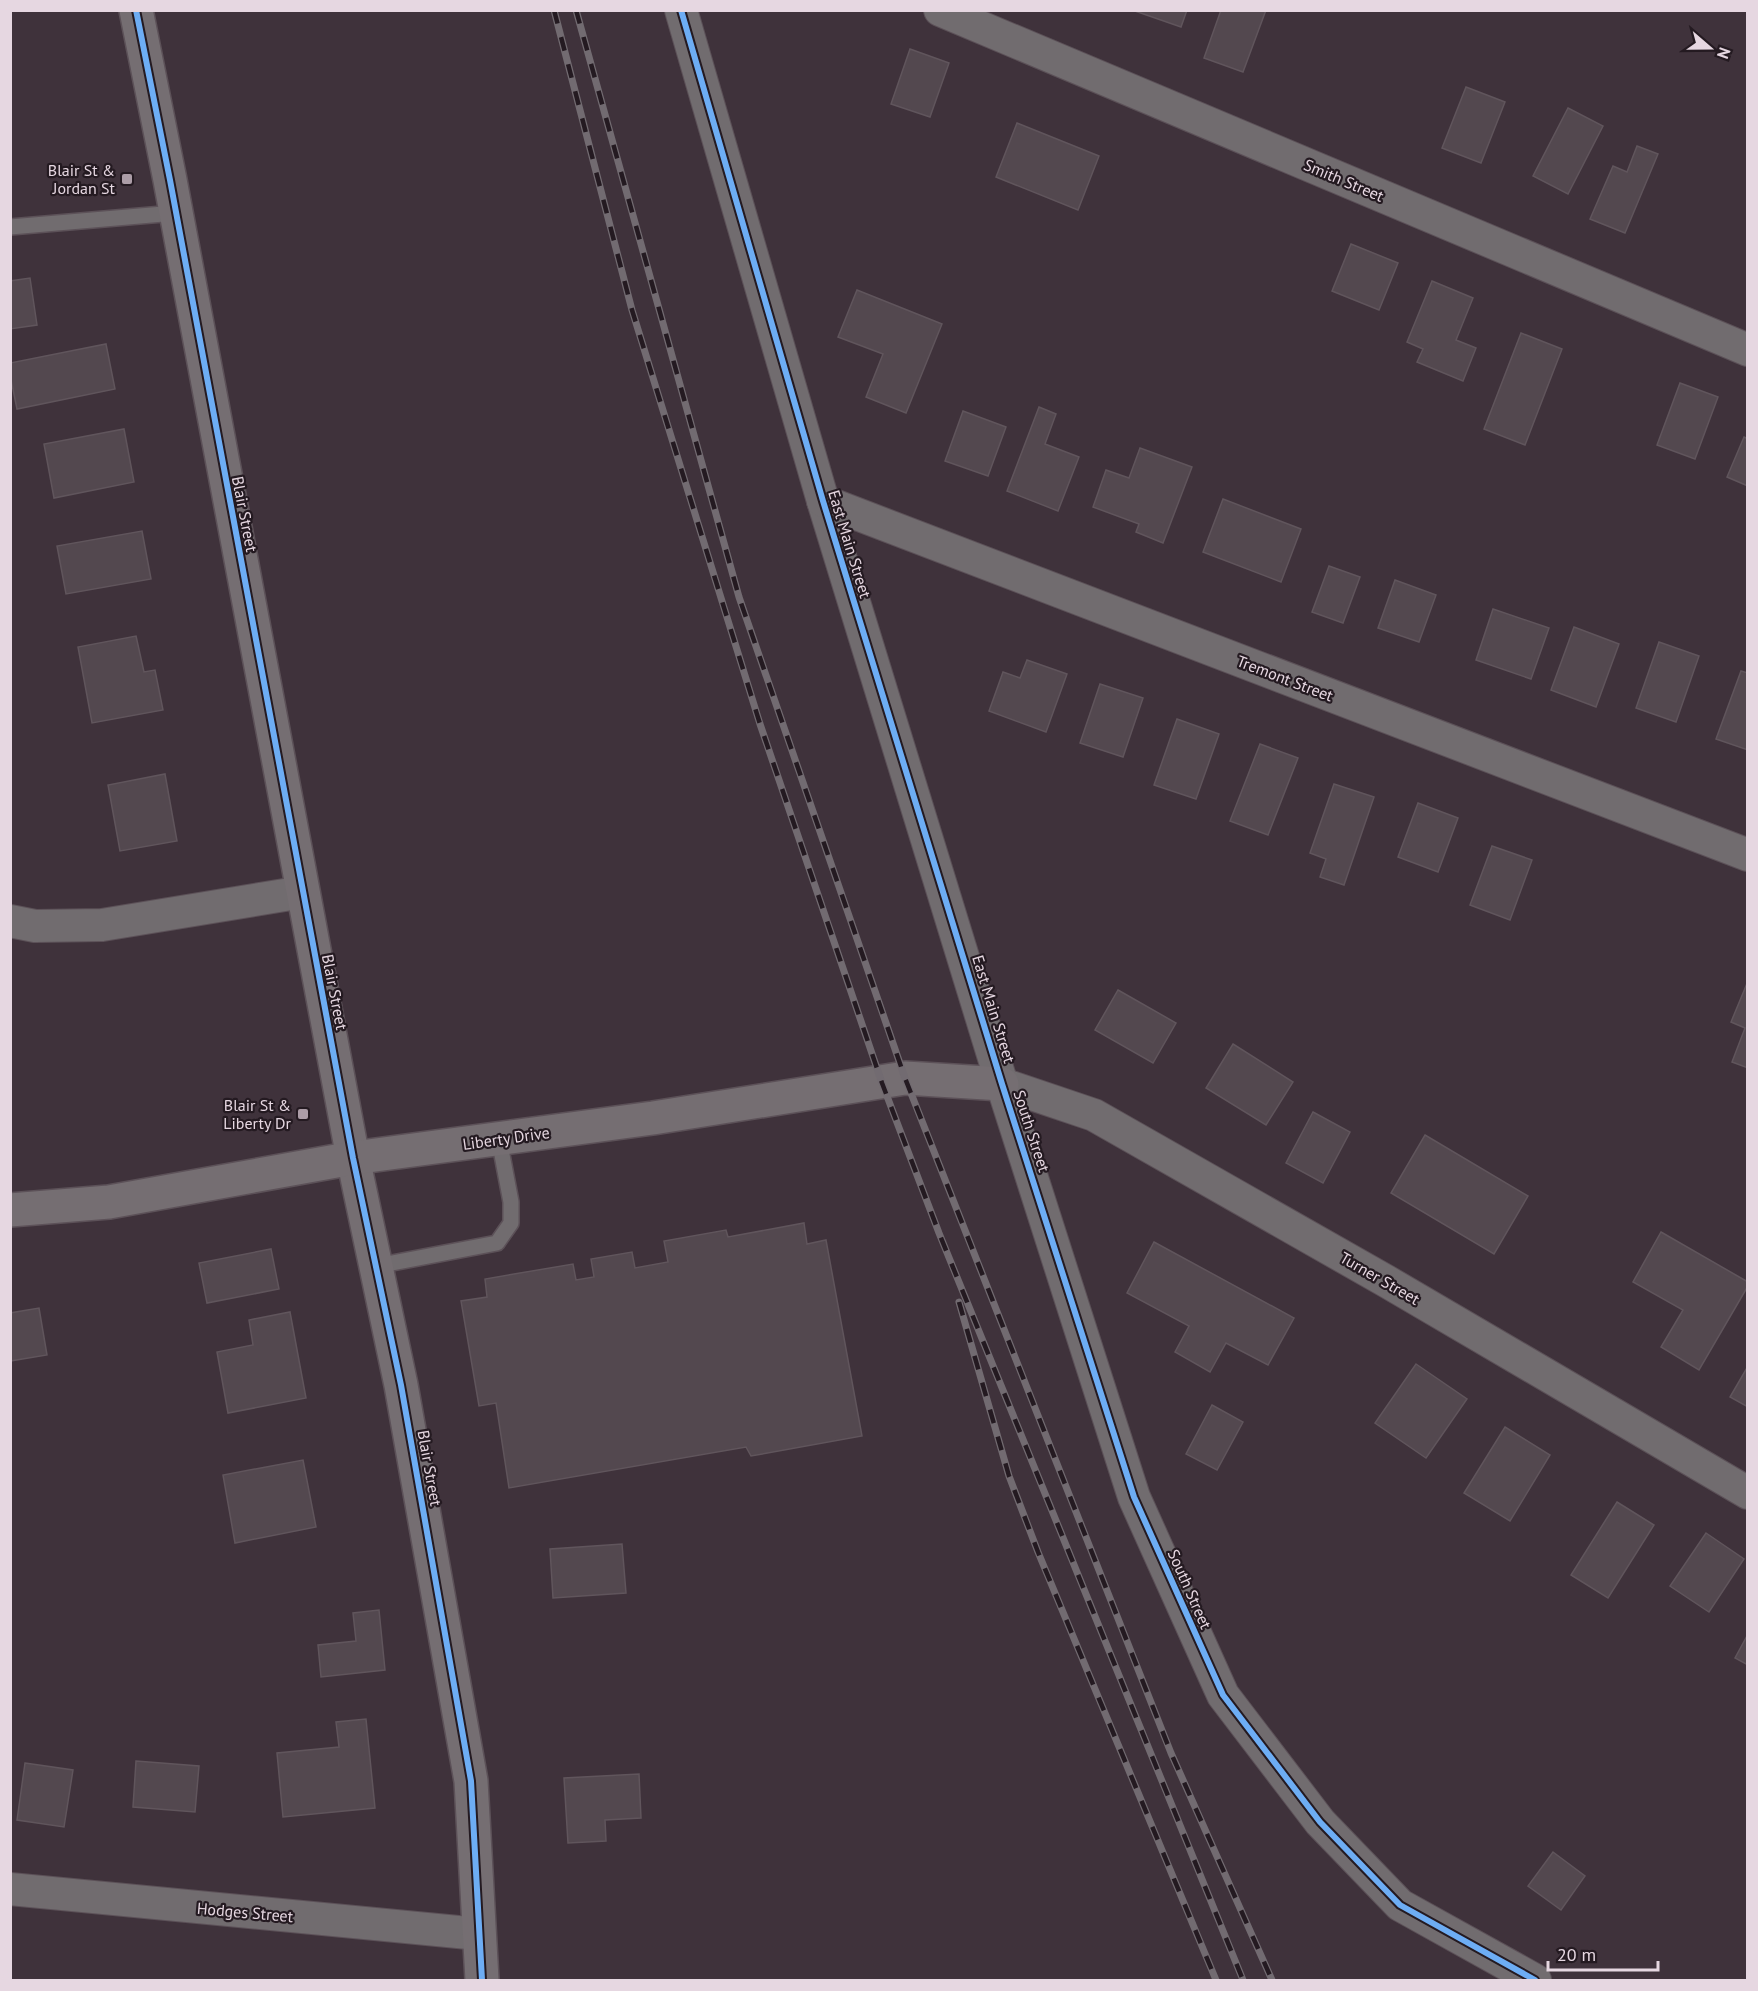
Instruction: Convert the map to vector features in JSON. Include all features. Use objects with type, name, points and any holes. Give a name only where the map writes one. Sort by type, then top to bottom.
[{"type":"street","name":"Blair Street","points":[[136,10],[353,1158],[401,1385],[471,1781],[482,1980]]},
{"type":"street","name":"East Main Street","points":[[681,10],[823,501],[1002,1084]]},
{"type":"street","name":"Smith Street","points":[[940,10],[1748,350]]},
{"type":"street","name":"Tremont Street","points":[[823,501],[1748,855]]},
{"type":"street","points":[[10,921],[34,926],[102,925],[303,892]]},
{"type":"street","name":"Liberty Drive","points":[[10,1210],[109,1202],[353,1158],[652,1118],[906,1078],[1002,1084]]},
{"type":"street","name":"Turner Street","points":[[1002,1084],[1094,1115],[1386,1281],[1748,1492]]},
{"type":"street","name":"South Street","points":[[1002,1084],[1134,1497],[1223,1695],[1320,1822],[1400,1905],[1535,1980]]},
{"type":"street","name":"Hodges Street","points":[[10,1889],[479,1934]]},
{"type":"lane","points":[[10,227],[175,213]]},
{"type":"lane","points":[[376,1266],[497,1243],[511,1223],[511,1202],[499,1139]]},
{"type":"building","points":[[1132,10],[1187,10],[1181,27]]},
{"type":"building","points":[[1221,10],[1266,10],[1243,72],[1204,58]]},
{"type":"building","points":[[910,49],[949,63],[930,117],[891,104]]},
{"type":"building","points":[[1466,87],[1505,102],[1481,163],[1442,148]]},
{"type":"building","points":[[1568,108],[1603,126],[1568,194],[1533,176]]},
{"type":"building","points":[[1017,123],[1099,156],[1078,210],[996,177]]},
{"type":"building","points":[[1637,146],[1658,154],[1625,233],[1590,219],[1613,166],[1627,172]]},
{"type":"building","points":[[1351,244],[1398,263],[1379,310],[1332,291]]},
{"type":"building","points":[[30,278],[37,325],[10,329],[10,281]]},
{"type":"building","points":[[1432,281],[1473,298],[1456,340],[1476,348],[1463,381],[1417,362],[1423,349],[1407,342]]},
{"type":"building","points":[[857,290],[942,324],[906,413],[866,397],[883,354],[838,337]]},
{"type":"building","points":[[1521,333],[1562,349],[1525,445],[1484,429]]},
{"type":"building","points":[[106,344],[115,389],[17,409],[10,375],[10,363]]},
{"type":"building","points":[[1680,383],[1718,397],[1695,459],[1657,445]]},
{"type":"building","points":[[1039,407],[1056,414],[1045,444],[1079,457],[1058,511],[1007,491]]},
{"type":"building","points":[[963,411],[1006,427],[988,476],[945,461]]},
{"type":"building","points":[[124,429],[134,482],[54,498],[44,444]]},
{"type":"building","points":[[1744,437],[1748,439],[1748,486],[1727,477]]},
{"type":"building","points":[[1140,448],[1192,467],[1163,543],[1136,532],[1139,524],[1093,507],[1106,470],[1129,478]]},
{"type":"building","points":[[1223,499],[1301,529],[1281,582],[1203,552]]},
{"type":"building","points":[[142,531],[151,579],[66,594],[57,546]]},
{"type":"building","points":[[1329,566],[1360,577],[1343,623],[1312,612]]},
{"type":"building","points":[[1395,580],[1436,595],[1419,642],[1378,628]]},
{"type":"building","points":[[1493,609],[1549,628],[1531,679],[1476,660]]},
{"type":"building","points":[[1574,627],[1619,644],[1596,707],[1551,690]]},
{"type":"building","points":[[136,636],[144,672],[155,670],[163,710],[92,723],[78,647]]},
{"type":"building","points":[[1659,642],[1699,656],[1676,722],[1636,708]]},
{"type":"building","points":[[1027,660],[1067,674],[1046,732],[989,711],[1003,672],[1020,678]]},
{"type":"building","points":[[1741,671],[1748,673],[1748,750],[1716,739]]},
{"type":"building","points":[[1100,684],[1143,698],[1123,757],[1080,743]]},
{"type":"building","points":[[1177,719],[1219,734],[1196,799],[1154,785]]},
{"type":"building","points":[[1260,744],[1298,758],[1268,835],[1230,821]]},
{"type":"building","points":[[165,774],[177,841],[120,851],[108,785]]},
{"type":"building","points":[[1334,784],[1374,797],[1344,885],[1320,877],[1326,859],[1310,853]]},
{"type":"building","points":[[1418,803],[1458,818],[1438,872],[1398,857]]},
{"type":"building","points":[[1492,846],[1532,860],[1510,920],[1470,905]]},
{"type":"building","points":[[1748,981],[1748,1068],[1732,1062],[1745,1028],[1731,1022]]},
{"type":"building","points":[[1118,990],[1176,1023],[1153,1063],[1095,1030]]},
{"type":"building","points":[[1233,1044],[1293,1082],[1266,1125],[1206,1088]]},
{"type":"building","points":[[1313,1112],[1350,1132],[1323,1183],[1286,1163]]},
{"type":"building","points":[[1425,1135],[1528,1196],[1494,1254],[1391,1193]]},
{"type":"building","points":[[804,1223],[807,1244],[826,1240],[862,1436],[751,1456],[746,1447],[509,1488],[496,1403],[479,1406],[461,1301],[487,1297],[485,1279],[573,1264],[576,1280],[594,1277],[591,1259],[632,1252],[635,1268],[668,1262],[664,1241],[726,1230],[728,1237]]},
{"type":"building","points":[[1661,1232],[1748,1282],[1748,1286],[1699,1370],[1661,1347],[1683,1310],[1633,1282]]},
{"type":"building","points":[[1154,1242],[1294,1318],[1268,1365],[1226,1343],[1210,1372],[1175,1352],[1189,1326],[1127,1293]]},
{"type":"building","points":[[271,1249],[279,1289],[207,1303],[199,1263]]},
{"type":"building","points":[[39,1308],[47,1355],[10,1361],[10,1313]]},
{"type":"building","points":[[290,1312],[306,1398],[228,1413],[217,1352],[253,1345],[249,1320]]},
{"type":"building","points":[[1416,1364],[1467,1399],[1426,1458],[1375,1423]]},
{"type":"building","points":[[1748,1366],[1748,1407],[1730,1397]]},
{"type":"building","points":[[1212,1405],[1243,1422],[1217,1470],[1186,1454]]},
{"type":"building","points":[[1505,1427],[1550,1455],[1510,1521],[1464,1493]]},
{"type":"building","points":[[303,1460],[316,1527],[235,1543],[223,1475]]},
{"type":"building","points":[[1617,1502],[1654,1525],[1608,1598],[1571,1575]]},
{"type":"building","points":[[1706,1533],[1744,1559],[1709,1612],[1670,1586]]},
{"type":"building","points":[[622,1544],[626,1593],[553,1598],[550,1549]]},
{"type":"building","points":[[379,1610],[385,1670],[321,1677],[318,1645],[356,1641],[353,1613]]},
{"type":"building","points":[[1748,1634],[1748,1665],[1735,1658]]},
{"type":"building","points":[[366,1719],[375,1808],[283,1817],[277,1753],[339,1747],[336,1722]]},
{"type":"building","points":[[136,1761],[199,1766],[195,1812],[133,1807]]},
{"type":"building","points":[[25,1763],[73,1770],[64,1827],[17,1820]]},
{"type":"building","points":[[639,1774],[641,1818],[605,1820],[606,1841],[568,1843],[564,1778]]},
{"type":"building","points":[[1553,1852],[1585,1876],[1561,1910],[1528,1886]]},
{"type":"railway","points":[[554,10],[632,310],[760,724],[882,1083],[939,1233],[1243,1980]]},
{"type":"railway","points":[[576,10],[739,597],[905,1078],[1171,1753],[1272,1980]]},
{"type":"railway","points":[[959,1302],[1009,1476],[1038,1552],[1216,1980]]},
{"type":"cycle path","points":[[136,10],[170,180],[353,1158],[401,1385],[471,1781],[482,1980]]},
{"type":"cycle path","points":[[681,10],[823,501],[1002,1084],[1134,1497],[1223,1695],[1320,1822],[1400,1905],[1535,1980]]},
{"type":"place","name":"Blair St & Jordan St","points":[[127,179]]},
{"type":"place","name":"Blair St & Liberty Dr","points":[[303,1114]]}]
